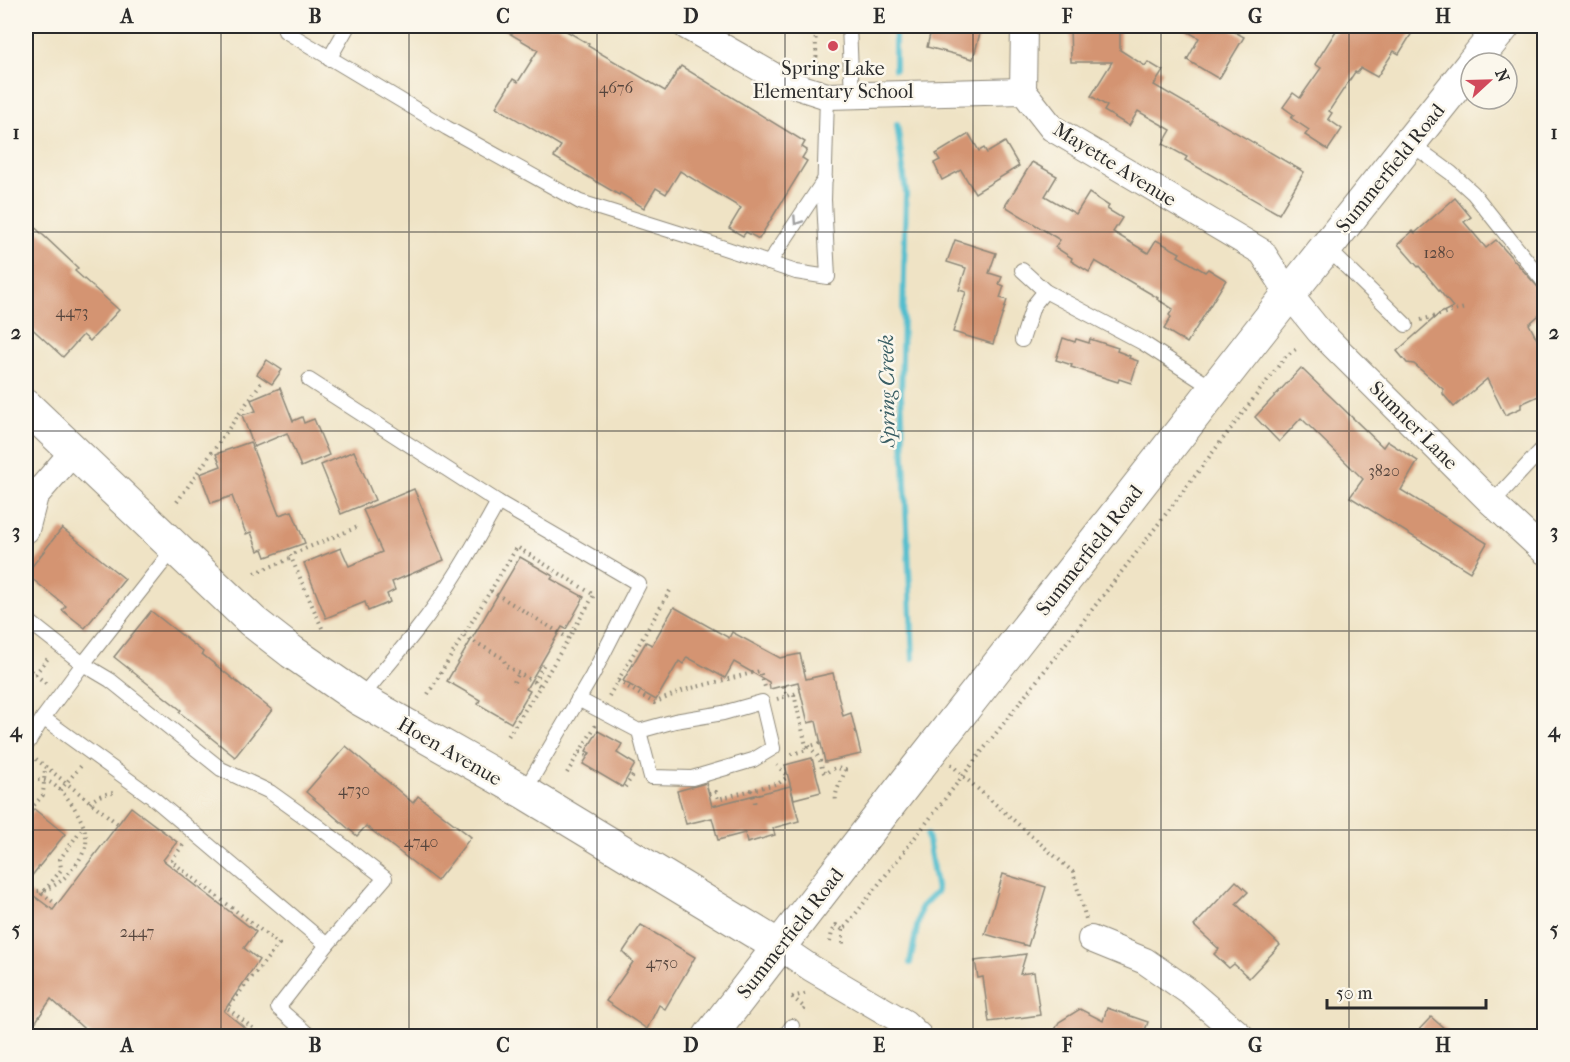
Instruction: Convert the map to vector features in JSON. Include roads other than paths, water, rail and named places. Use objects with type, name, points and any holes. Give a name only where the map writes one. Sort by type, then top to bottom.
[{"type":"street","points":[[686,26],[796,87],[839,96],[1023,92],[1024,26]]},
{"type":"street","name":"Summerfield Road","points":[[1483,51],[1503,26]]},
{"type":"street","name":"Summerfield Road","points":[[710,1036],[1214,389],[1459,81]]},
{"type":"street","name":"Mayette Avenue","points":[[1023,92],[1052,128],[1262,252],[1289,294]]},
{"type":"street","name":"Sumner Lane","points":[[1289,294],[1319,331],[1492,503],[1545,551]]},
{"type":"street","name":"Hoen Avenue","points":[[26,406],[252,621],[292,652],[360,699],[524,792],[905,1023],[919,1036]]},
{"type":"street","points":[[26,530],[35,496],[73,452]]},
{"type":"street","points":[[1091,939],[1145,961],[1191,993],[1241,1036]]},
{"type":"lane","points":[[288,26],[285,31],[329,59],[580,202],[796,272],[828,277],[825,179],[849,26]]},
{"type":"lane","points":[[329,59],[348,26]]},
{"type":"lane","points":[[1410,143],[1451,173],[1473,193],[1545,282]]},
{"type":"lane","points":[[769,263],[825,179]]},
{"type":"lane","points":[[1326,247],[1406,325]]},
{"type":"lane","points":[[1022,270],[1045,291],[1143,343],[1214,389]]},
{"type":"lane","points":[[1022,340],[1033,306],[1045,291]]},
{"type":"lane","points":[[309,380],[498,502],[639,584],[578,699],[524,792]]},
{"type":"lane","points":[[1492,503],[1545,447]]},
{"type":"lane","points":[[360,699],[417,630],[465,562],[498,502]]},
{"type":"lane","points":[[26,746],[43,718],[175,547]]},
{"type":"lane","points":[[26,619],[84,664],[110,680],[221,769],[270,792],[385,878],[327,945],[278,1008],[310,1036]]},
{"type":"lane","points":[[578,699],[639,731],[762,702],[773,748],[753,760],[692,778],[651,777],[639,731]]},
{"type":"lane","points":[[43,718],[152,797],[327,945]]},
{"type":"waterway","name":"Spring Creek","points":[[895,26],[895,69]]},
{"type":"waterway","name":"Spring Creek","points":[[897,124],[906,193],[901,395],[913,658]]},
{"type":"waterway","name":"Spring Creek","points":[[910,963],[921,907],[937,891],[927,835]]},
{"type":"place","name":"Spring Lake Elementary School","points":[[833,46]]}]
